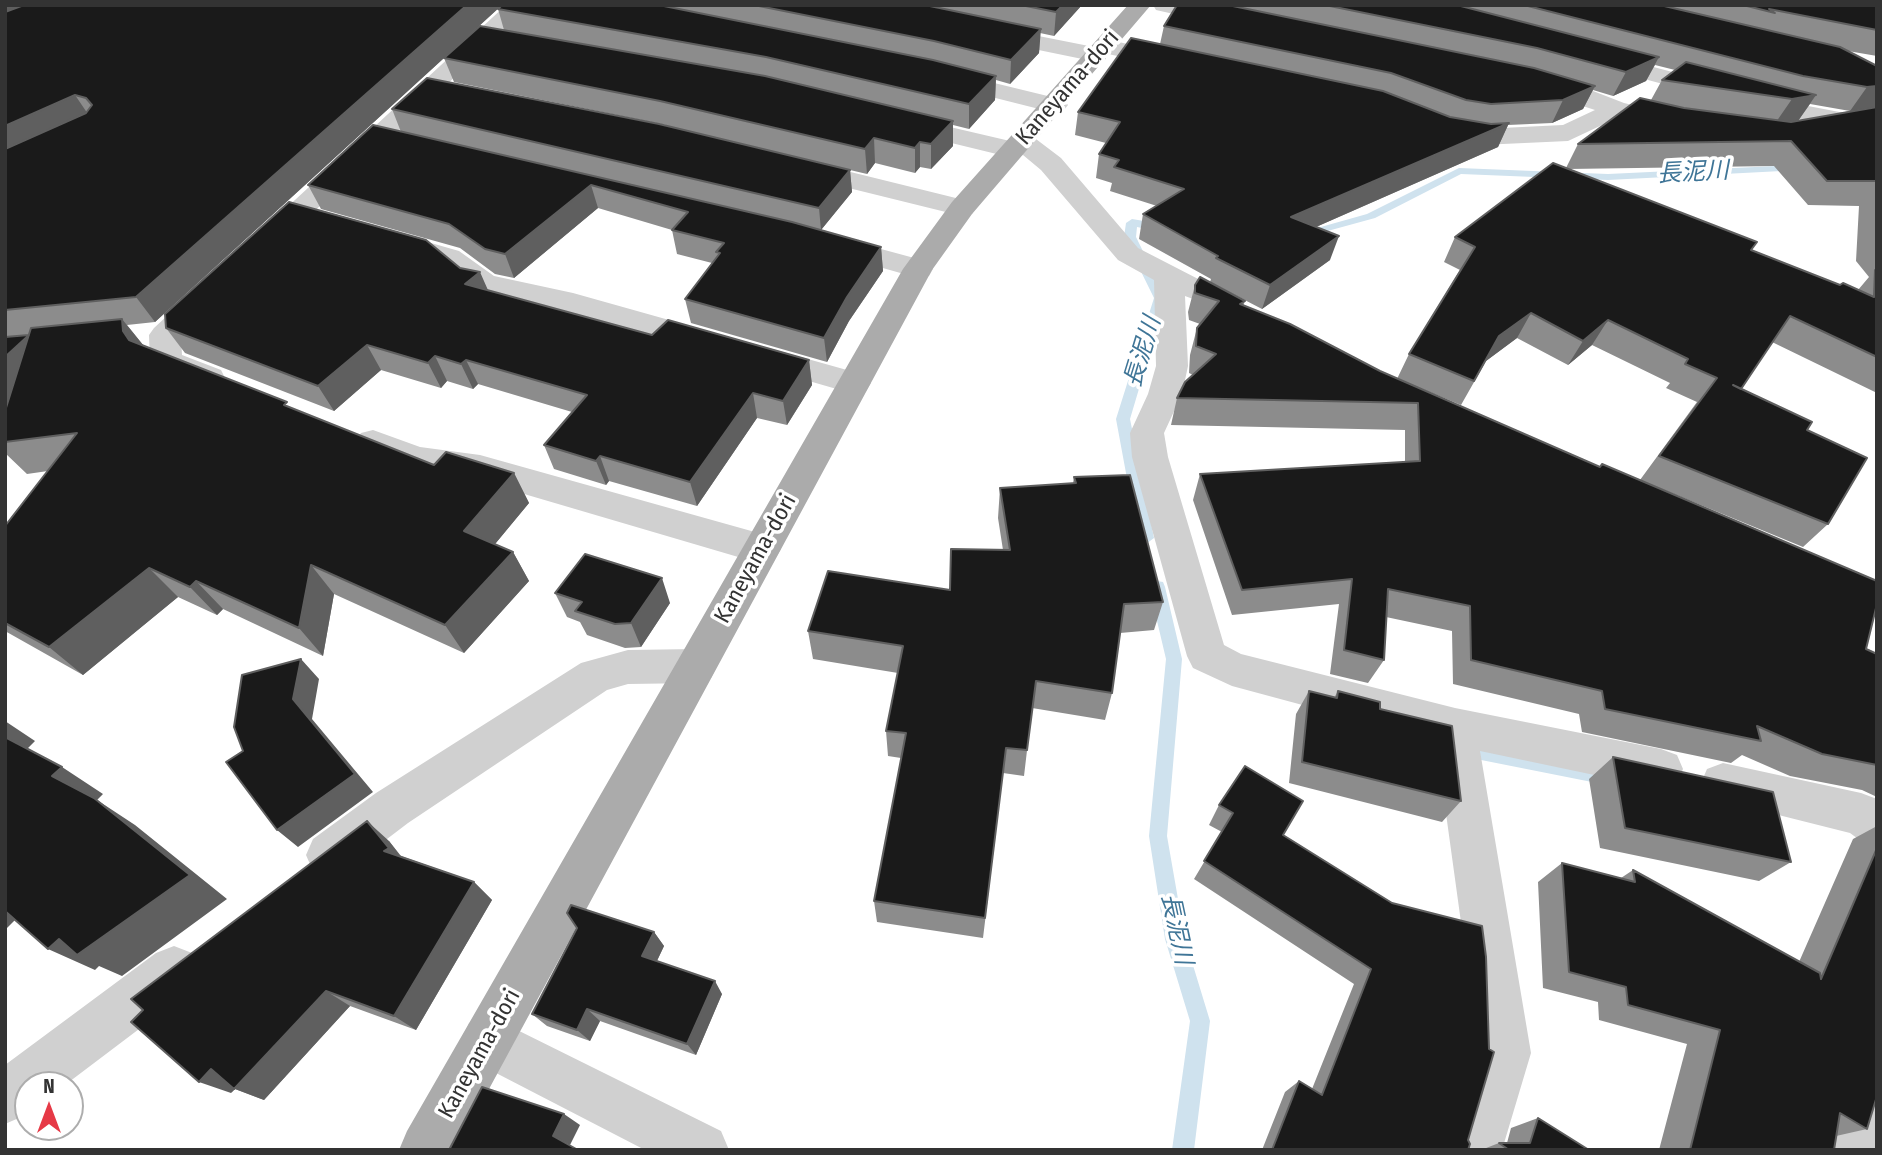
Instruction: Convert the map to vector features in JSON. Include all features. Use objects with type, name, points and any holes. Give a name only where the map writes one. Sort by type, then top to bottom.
[{"type":"main road","name":"Kaneyama-dori","points":[[426,1150],[918,269],[962,208],[1140,5]]},
{"type":"street","points":[[241,391],[166,361],[152,336],[236,270],[296,214],[390,140],[494,41],[519,5]]},
{"type":"street","points":[[1164,5],[1253,25]]},
{"type":"street","points":[[964,28],[1193,65]]},
{"type":"street","points":[[1579,55],[1664,75],[1784,109],[1850,122]]},
{"type":"street","points":[[921,72],[1055,104]]},
{"type":"street","points":[[1514,78],[1584,96],[1616,109],[1694,124]]},
{"type":"street","points":[[1427,121],[1450,131],[1481,137],[1568,133],[1616,109]]},
{"type":"street","points":[[877,117],[1018,146],[1051,164],[1128,254],[1216,301]]},
{"type":"street","points":[[1786,134],[1877,117]]},
{"type":"street","points":[[781,163],[962,208]]},
{"type":"street","points":[[296,214],[334,224]]},
{"type":"street","points":[[373,235],[449,257],[484,284],[562,300],[854,383]]},
{"type":"street","points":[[804,237],[918,269]]},
{"type":"street","points":[[1169,276],[1172,366],[1165,394],[1147,433],[1150,457],[1207,656],[1232,669],[1455,727],[1860,814],[1877,826]]},
{"type":"street","points":[[341,430],[416,459],[480,468],[762,549]]},
{"type":"street","points":[[292,883],[392,808],[596,676],[628,667],[697,666]]},
{"type":"street","points":[[1455,727],[1505,1052],[1475,1150]]},
{"type":"street","points":[[5,1098],[204,949]]},
{"type":"street","points":[[487,1041],[702,1150]]},
{"type":"street","points":[[1852,1150],[1856,1129],[1877,1094]]},
{"type":"building","points":[[24,5],[467,5],[136,297],[5,310],[5,149],[86,113],[92,105],[86,98],[75,95],[5,126],[5,12]]},
{"type":"building","points":[[502,5],[659,5],[933,60],[996,76],[969,104],[766,57],[498,9]]},
{"type":"building","points":[[754,5],[925,5],[1041,29],[1011,60],[934,41]]},
{"type":"building","points":[[1021,5],[1063,5],[1056,12]]},
{"type":"building","points":[[1177,5],[1228,5],[1534,68],[1595,86],[1563,100],[1491,104],[1466,100],[1391,73],[1164,26]]},
{"type":"building","points":[[1325,5],[1457,5],[1659,57],[1626,72],[1537,48]]},
{"type":"building","points":[[1524,5],[1660,5],[1840,47],[1877,66],[1877,86],[1867,87],[1803,76]]},
{"type":"building","points":[[1743,5],[1877,5],[1877,30],[1769,9],[1775,13]]},
{"type":"building","points":[[480,26],[765,76],[953,121],[931,144],[920,142],[915,148],[874,138],[865,149],[660,101],[444,58]]},
{"type":"building","points":[[1131,38],[1383,91],[1450,117],[1491,124],[1509,123],[1291,217],[1339,236],[1270,285],[1216,258],[1218,256],[1143,214],[1184,189],[1114,167],[1119,160],[1099,154],[1120,122],[1078,112]]},
{"type":"building","points":[[1686,62],[1816,95],[1792,99],[1662,80]]},
{"type":"building","points":[[427,78],[659,124],[850,170],[819,208],[392,109]]},
{"type":"building","points":[[1640,98],[1684,108],[1791,122],[1877,107],[1877,181],[1827,181],[1791,141],[1578,144]]},
{"type":"building","points":[[373,125],[792,222],[881,247],[847,297],[824,338],[685,299],[720,253],[716,252],[724,243],[672,230],[688,212],[591,185],[505,254],[485,249],[449,224],[308,185]]},
{"type":"building","points":[[1553,163],[1757,242],[1751,250],[1874,297],[1877,270],[1877,357],[1790,316],[1741,389],[1812,422],[1807,430],[1867,458],[1828,524],[1659,456],[1717,378],[1685,364],[1688,359],[1608,320],[1583,341],[1531,313],[1499,336],[1474,381],[1409,354],[1475,247],[1455,237]]},
{"type":"building","points":[[289,202],[426,240],[460,268],[480,272],[465,284],[652,335],[668,320],[809,360],[783,401],[753,393],[690,482],[600,456],[596,461],[544,445],[587,395],[466,360],[461,364],[435,356],[428,363],[367,345],[318,386],[166,328],[165,314]]},
{"type":"building","points":[[1200,277],[1245,301],[1240,304],[1290,324],[1380,371],[1600,467],[1602,464],[1877,581],[1877,604],[1866,649],[1877,654],[1877,765],[1822,754],[1757,726],[1761,741],[1605,709],[1602,691],[1471,660],[1470,606],[1388,589],[1384,660],[1344,650],[1352,579],[1242,590],[1200,474],[1420,461],[1418,403],[1177,398],[1185,382],[1216,354],[1196,346],[1197,328],[1219,301],[1195,293],[1195,285]]},
{"type":"building","points":[[122,319],[123,331],[129,340],[287,402],[284,405],[434,465],[446,452],[514,473],[464,531],[513,552],[445,625],[311,565],[299,628],[196,581],[190,587],[149,568],[49,647],[5,623],[5,526],[77,433],[5,442],[5,411],[31,328]]},
{"type":"building","points":[[29,335],[5,357],[5,337]]},
{"type":"building","points":[[1130,475],[1163,602],[1124,604],[1112,693],[1036,681],[1027,750],[1006,748],[985,918],[874,901],[906,733],[886,731],[903,646],[808,631],[828,571],[950,590],[951,549],[1010,550],[1000,488],[1076,483],[1074,477]]},
{"type":"building","points":[[585,554],[662,578],[631,623],[615,624],[575,611],[582,602],[555,593]]},
{"type":"building","points":[[301,659],[293,699],[355,774],[277,830],[226,762],[243,751],[234,727],[242,675]]},
{"type":"building","points":[[1309,691],[1337,698],[1338,691],[1380,702],[1380,709],[1452,726],[1461,801],[1302,762]]},
{"type":"building","points":[[5,737],[62,767],[52,776],[94,798],[190,875],[77,955],[59,939],[48,949],[5,911]]},
{"type":"building","points":[[1613,757],[1773,792],[1791,862],[1625,828]]},
{"type":"building","points":[[1245,766],[1303,801],[1283,835],[1392,903],[1482,926],[1486,957],[1489,1049],[1494,1052],[1468,1140],[1468,1150],[1272,1150],[1299,1081],[1322,1095],[1371,969],[1204,861],[1233,813],[1219,805]]},
{"type":"building","points":[[367,821],[389,848],[384,851],[474,882],[394,1016],[326,991],[234,1089],[211,1069],[199,1082],[131,1022],[143,1010],[131,999]]},
{"type":"building","points":[[1877,848],[1877,1096],[1867,1129],[1840,1113],[1834,1150],[1690,1150],[1720,1030],[1628,1005],[1626,987],[1569,972],[1562,863],[1635,882],[1633,870],[1820,973],[1821,979]]},
{"type":"building","points":[[571,905],[654,932],[642,956],[715,981],[687,1044],[587,1009],[577,1030],[532,1014],[577,928],[567,913]]},
{"type":"building","points":[[482,1087],[564,1114],[553,1136],[578,1150],[449,1150]]},
{"type":"building","points":[[1538,1118],[1589,1150],[1509,1150],[1499,1143],[1530,1143]]},
{"type":"waterway","name":"長泥川","points":[[1302,234],[1371,216],[1459,171],[1608,177],[1797,168]]},
{"type":"waterway","name":"長泥川","points":[[1146,538],[1123,419],[1160,298],[1130,237],[1132,223],[1162,228]]},
{"type":"waterway","name":"長泥川","points":[[1157,587],[1174,659],[1158,836],[1175,939],[1200,1021],[1183,1150]]},
{"type":"waterway","points":[[1461,748],[1607,777]]}]
